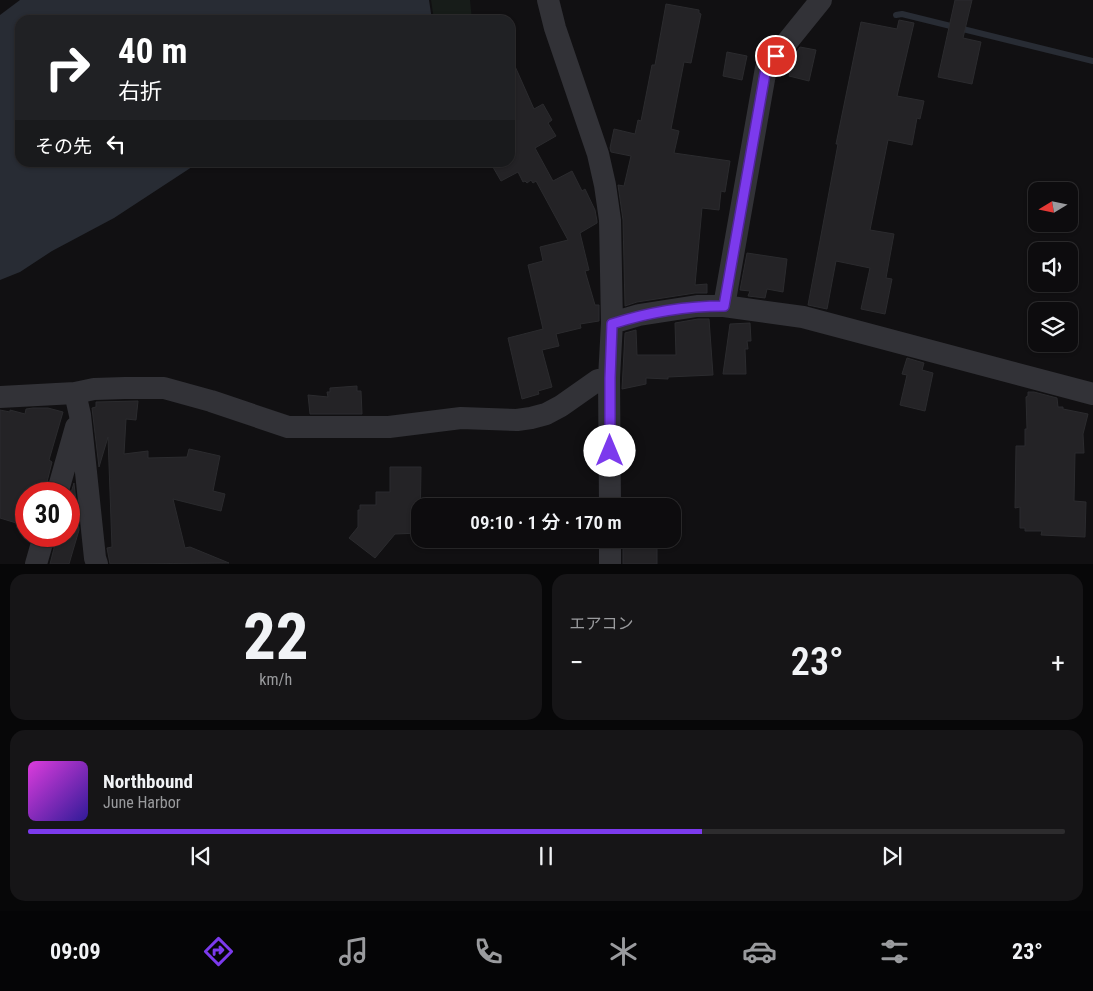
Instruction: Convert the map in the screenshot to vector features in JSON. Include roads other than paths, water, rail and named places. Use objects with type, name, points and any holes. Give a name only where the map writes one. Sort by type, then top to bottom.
[{"type":"street","points":[[548,0],[554,28],[598,154],[610,220],[612,324],[610,498]]},
{"type":"street","points":[[724,306],[766,68],[821,0]]},
{"type":"street","points":[[612,324],[639,315],[688,307],[724,306],[803,317],[1093,394]]},
{"type":"street","points":[[0,397],[75,393],[94,389],[164,388],[288,427],[389,427],[461,418],[517,420],[531,418],[546,414],[561,406],[598,380],[610,378]]},
{"type":"street","points":[[75,393],[80,414],[97,564]]},
{"type":"street","points":[[60,482],[80,414]]},
{"type":"street","points":[[36,564],[41,547]]},
{"type":"street","points":[[610,548],[610,564]]},
{"type":"waterway","points":[[896,15],[902,14],[1093,61]]}]
